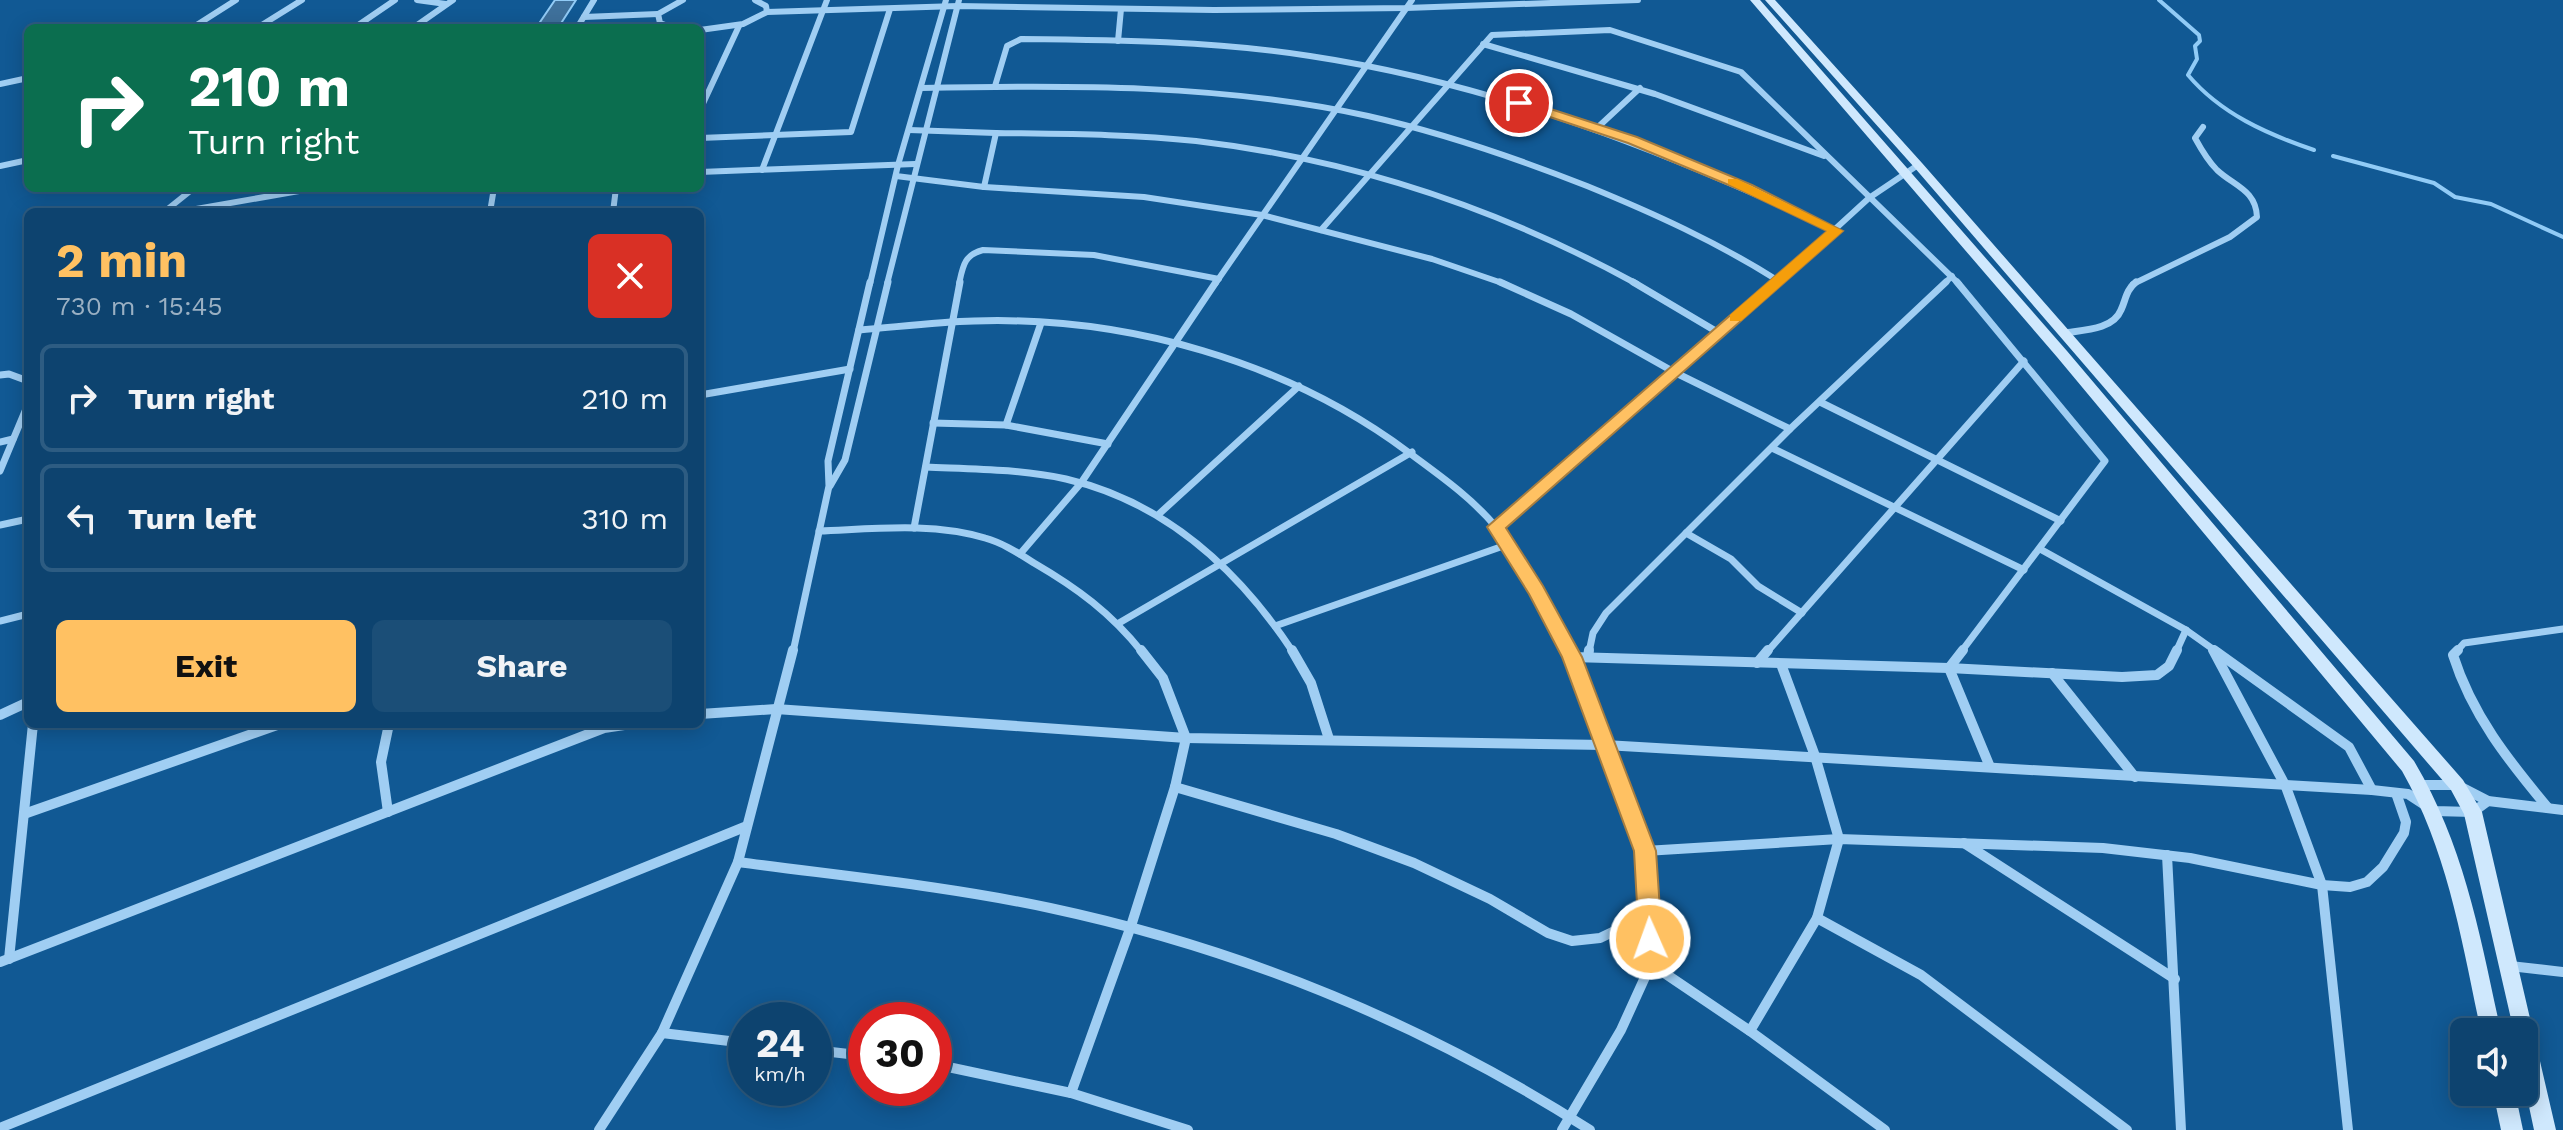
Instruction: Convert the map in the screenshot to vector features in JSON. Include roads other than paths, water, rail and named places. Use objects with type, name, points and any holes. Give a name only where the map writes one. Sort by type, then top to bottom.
[{"type":"main road","points":[[1755,0],[2064,333],[2457,785],[2480,806],[2521,1018]]},
{"type":"main road","points":[[1770,0],[2347,691],[2414,789],[2434,811],[2468,928],[2488,1018]]},
{"type":"main road","points":[[2538,1098],[2545,1130]]},
{"type":"main road","points":[[2507,1106],[2512,1130]]},
{"type":"street","points":[[198,24],[236,0]]},
{"type":"street","points":[[263,24],[302,0]]},
{"type":"street","points":[[360,24],[395,0]]},
{"type":"street","points":[[417,0],[447,4]]},
{"type":"street","points":[[419,24],[453,0]]},
{"type":"street","points":[[580,24],[594,0]]},
{"type":"street","points":[[584,17],[658,14],[683,0]]},
{"type":"street","points":[[755,0],[766,6],[767,12]]},
{"type":"street","points":[[762,170],[827,0]]},
{"type":"street","points":[[1090,0],[1092,9]]},
{"type":"street","points":[[1020,554],[1081,483],[1300,157],[1368,66],[1412,0]]},
{"type":"street","points":[[704,30],[739,26],[767,12],[890,9],[946,3],[1092,9],[1406,8],[1638,0]]},
{"type":"street","points":[[599,1130],[662,1033],[738,862],[802,620],[829,486],[828,461],[898,165],[946,3]]},
{"type":"street","points":[[829,486],[845,460],[915,164],[958,3]]},
{"type":"street","points":[[704,138],[851,132],[890,9]]},
{"type":"street","points":[[1118,41],[1121,9]]},
{"type":"street","points":[[658,14],[662,24]]},
{"type":"street","points":[[704,101],[739,26]]},
{"type":"street","points":[[1321,230],[1483,44],[1499,33],[1601,29],[1741,72],[1952,276],[2105,461],[1949,668]]},
{"type":"street","points":[[995,86],[1007,46],[1014,40],[1118,41],[1249,48],[1368,66],[1448,84],[1597,128],[1748,188],[1836,231]]},
{"type":"street","points":[[1483,44],[1640,88],[1829,158]]},
{"type":"street","points":[[933,47],[947,47]]},
{"type":"street","points":[[0,84],[24,79]]},
{"type":"street","points":[[921,88],[1061,85],[1169,90],[1336,110],[1488,149],[1622,200],[1703,236],[1777,280]]},
{"type":"street","points":[[1597,128],[1640,88]]},
{"type":"street","points":[[2064,333],[2106,323],[2116,317],[2127,290],[2136,281],[2231,235],[2257,217],[2251,196],[2216,169],[2199,145],[2196,133],[2203,127]]},
{"type":"street","points":[[909,130],[1164,138],[1300,157],[1371,172],[1465,203],[1567,247],[1652,289],[1719,333]]},
{"type":"street","points":[[984,187],[996,133]]},
{"type":"street","points":[[0,166],[24,161]]},
{"type":"street","points":[[704,172],[915,164]]},
{"type":"street","points":[[1496,527],[1836,231],[1869,198],[1912,168]]},
{"type":"street","points":[[896,176],[984,187],[1144,197],[1262,215],[1432,259],[1503,283],[1571,314],[1674,372],[1790,429]]},
{"type":"street","points":[[169,208],[189,192]]},
{"type":"street","points":[[202,208],[293,192]]},
{"type":"street","points":[[880,243],[897,242]]},
{"type":"street","points":[[914,528],[950,323],[965,260],[972,253],[983,250],[1094,255],[1219,279]]},
{"type":"street","points":[[1588,657],[1593,633],[1606,613],[1790,429],[1952,276]]},
{"type":"street","points":[[868,289],[886,289]]},
{"type":"street","points":[[859,330],[950,323],[1041,323],[1118,331],[1175,344],[1254,368],[1299,386],[1369,423],[1454,486],[1496,527],[1509,544],[1572,657],[1645,851],[1651,964],[1621,1030],[1562,1130]]},
{"type":"street","points":[[1006,425],[1041,323]]},
{"type":"street","points":[[1757,663],[2024,361]]},
{"type":"street","points":[[704,394],[850,369]]},
{"type":"street","points":[[0,375],[9,374],[24,380]]},
{"type":"street","points":[[1159,514],[1299,386]]},
{"type":"street","points":[[843,398],[860,398]]},
{"type":"street","points":[[1820,402],[2061,521]]},
{"type":"street","points":[[0,471],[24,413]]},
{"type":"street","points":[[933,423],[1006,425],[1108,444]]},
{"type":"street","points":[[0,442],[13,439]]},
{"type":"street","points":[[1772,448],[2024,570]]},
{"type":"street","points":[[1119,623],[1412,452]]},
{"type":"street","points":[[926,467],[1010,473],[1081,483],[1159,514],[1192,534],[1225,563],[1275,626],[1308,676],[1329,739]]},
{"type":"street","points":[[0,525],[24,520]]},
{"type":"street","points":[[819,531],[914,528],[983,537],[1020,554],[1083,592],[1119,623],[1163,678],[1186,738],[1175,787],[1131,926],[1071,1093]]},
{"type":"street","points":[[1686,533],[1731,559],[1758,586],[1802,613]]},
{"type":"street","points":[[1275,626],[1509,544]]},
{"type":"street","points":[[2040,549],[2186,630],[2349,747],[2372,790]]},
{"type":"street","points":[[0,621],[24,615]]},
{"type":"street","points":[[2548,808],[2481,724],[2467,699],[2453,655],[2464,643],[2563,629]]},
{"type":"street","points":[[1572,657],[1949,668],[2122,677],[2157,675],[2169,666],[2186,630]]},
{"type":"street","points":[[2212,649],[2286,787],[2322,885],[2348,1130]]},
{"type":"street","points":[[1750,1031],[1817,918],[1839,839],[1815,756],[1781,664]]},
{"type":"street","points":[[1949,668],[1990,767]]},
{"type":"street","points":[[2052,673],[2135,777]]},
{"type":"street","points":[[0,715],[24,704]]},
{"type":"street","points":[[704,714],[776,709],[1186,738],[1605,745],[2396,793],[2457,785]]},
{"type":"street","points":[[33,728],[5,960],[599,728]]},
{"type":"street","points":[[24,814],[269,728]]},
{"type":"street","points":[[388,728],[381,762],[388,812]]},
{"type":"street","points":[[1175,787],[1378,847],[1473,890],[1560,937],[1582,942],[1598,939],[1650,914]]},
{"type":"street","points":[[1645,851],[1839,839],[2103,848],[2167,855],[2322,885],[2350,887],[2367,882],[2383,867],[2404,833],[2406,822],[2396,793]]},
{"type":"street","points":[[2434,811],[2480,806],[2563,810]]},
{"type":"street","points":[[0,1128],[747,826]]},
{"type":"street","points":[[1964,843],[2175,979]]},
{"type":"street","points":[[2167,855],[2181,1130]]},
{"type":"street","points":[[738,862],[981,896],[1131,926],[1243,961],[1334,996],[1452,1049],[1590,1130]]},
{"type":"street","points":[[1817,918],[1921,975],[2127,1130]]},
{"type":"street","points":[[1651,964],[1750,1031],[1885,1130]]},
{"type":"street","points":[[2510,966],[2563,972]]},
{"type":"street","points":[[662,1033],[728,1041]]},
{"type":"street","points":[[952,1068],[1071,1093],[1188,1130]]},
{"type":"water","points":[[555,0],[576,0],[561,24],[539,24]]},
{"type":"waterway","points":[[2159,0],[2199,35],[2200,41],[2195,46],[2197,59],[2188,75],[2201,89],[2246,121],[2314,150]]},
{"type":"waterway","points":[[2333,156],[2434,183],[2455,197],[2491,204],[2563,237]]}]
